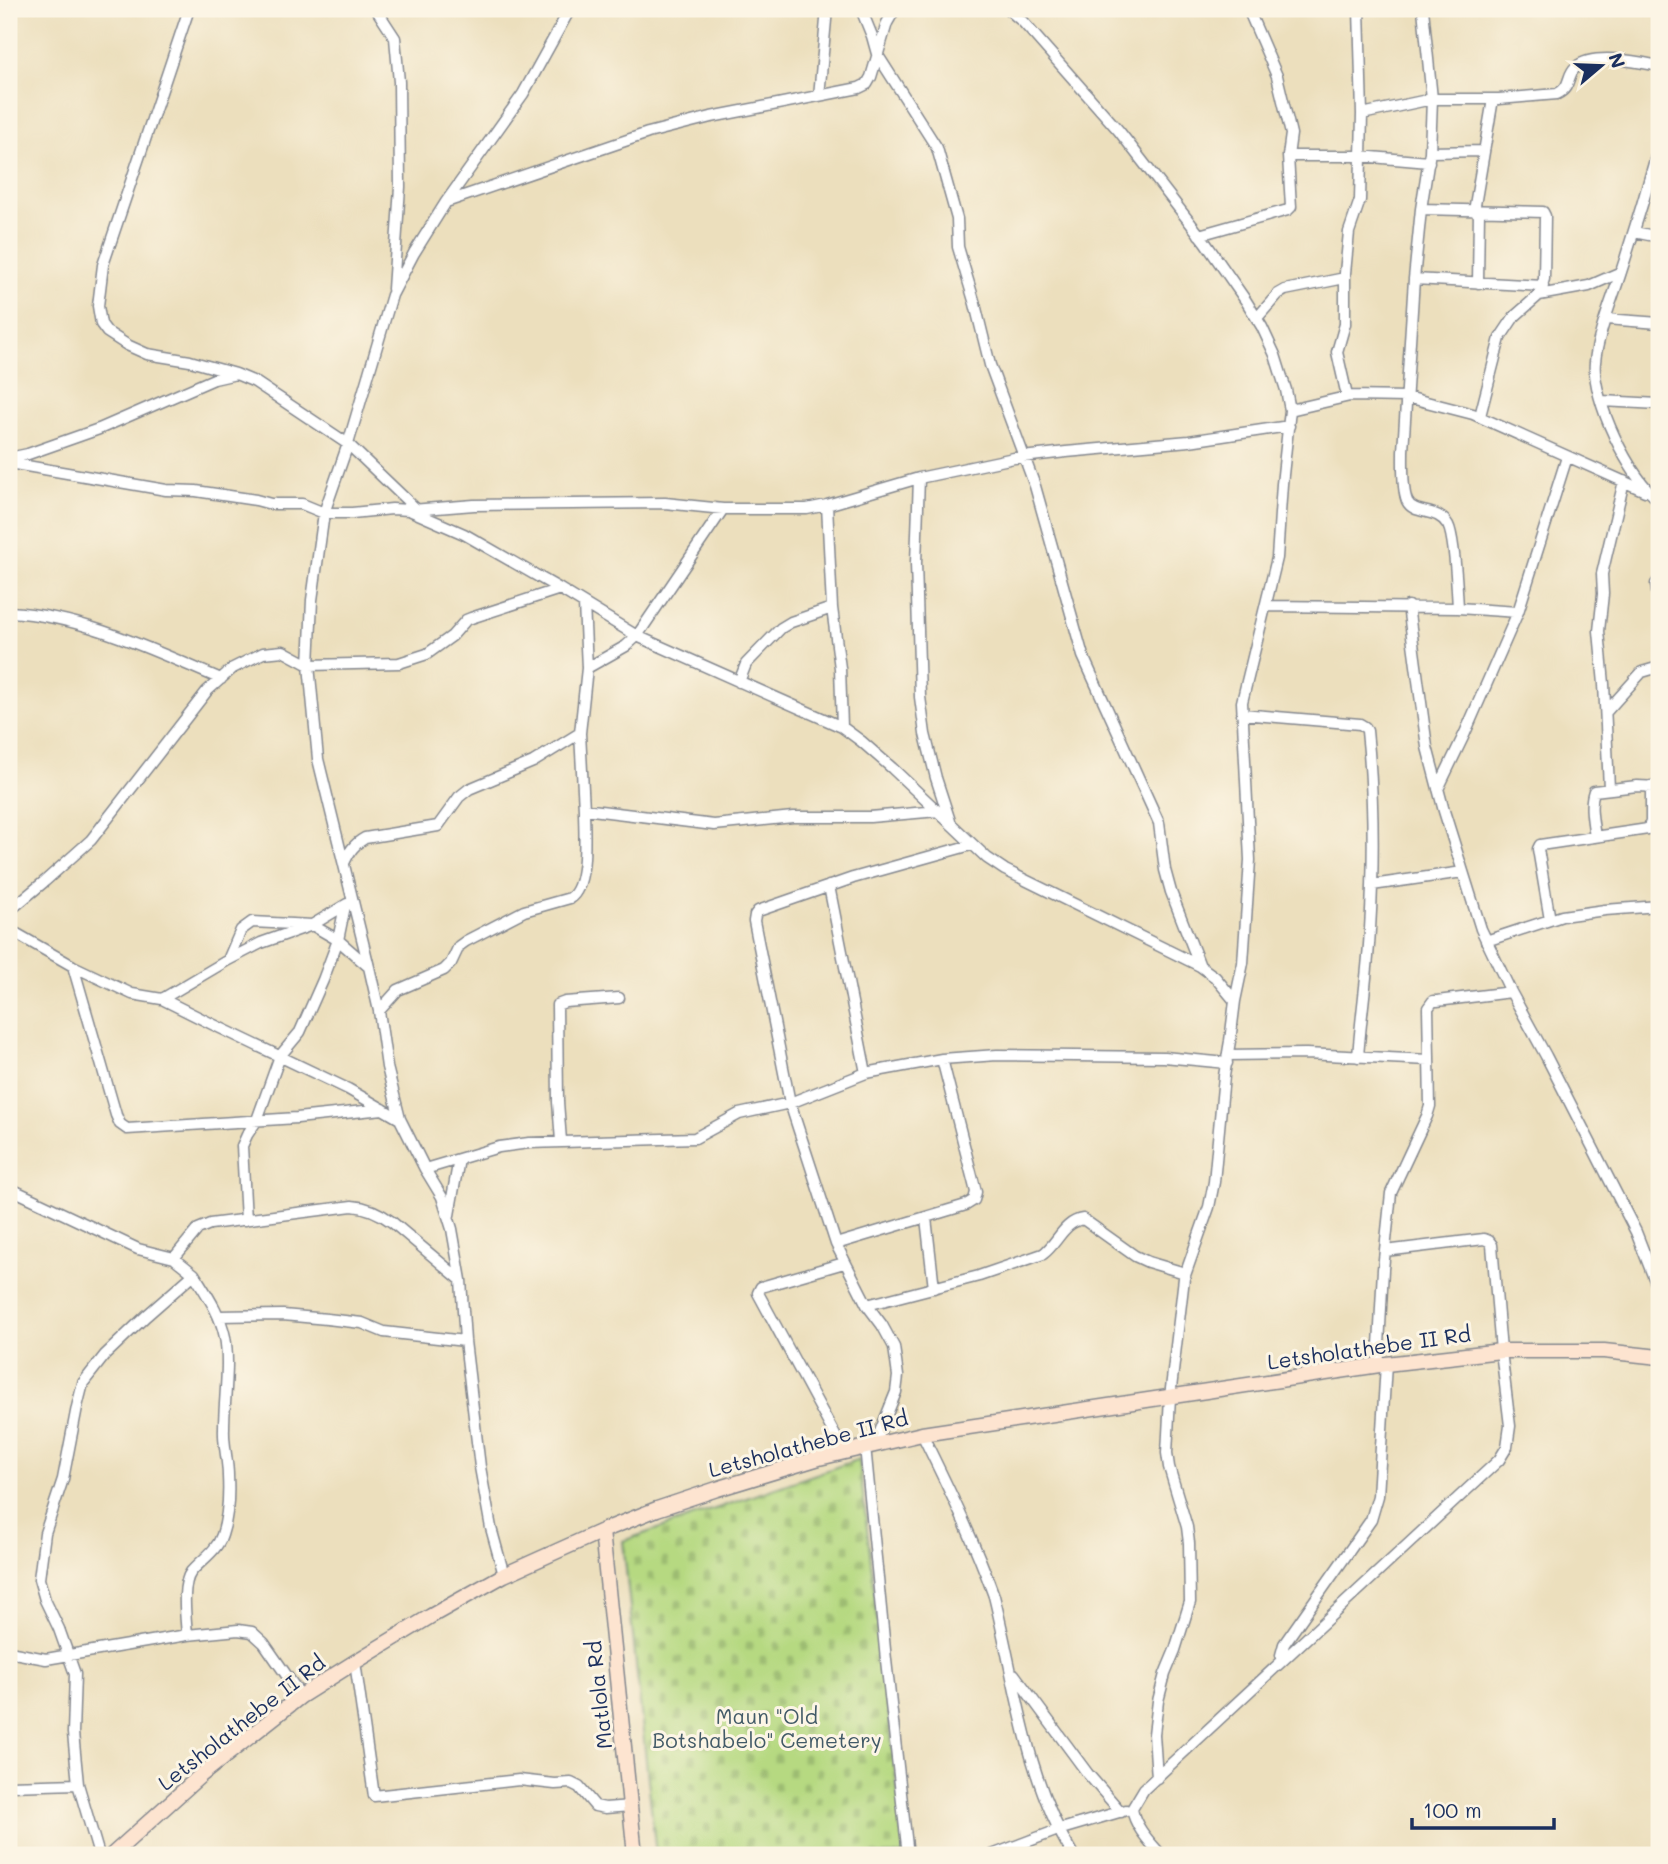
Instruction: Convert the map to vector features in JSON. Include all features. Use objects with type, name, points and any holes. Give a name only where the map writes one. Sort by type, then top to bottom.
[{"type":"street","points":[[189,9],[103,265],[98,306],[104,328],[127,345],[147,354],[190,361],[255,382],[348,444],[413,510],[464,534],[637,636],[842,727],[938,811],[986,859],[1200,966],[1215,977],[1235,1001]]},
{"type":"street","points":[[376,9],[395,38],[399,82],[400,187],[392,295]]},
{"type":"street","points":[[504,1575],[491,1528],[480,1467],[465,1341],[461,1280],[449,1218],[443,1197],[425,1169],[400,1119],[387,1067],[369,967],[349,903],[344,863],[318,759],[309,665],[312,600],[324,513],[348,444],[392,295],[446,202],[523,94],[570,9]]},
{"type":"street","points":[[818,96],[827,9]]},
{"type":"street","points":[[861,9],[877,54],[937,148],[956,215],[958,247],[990,365],[1052,541],[1083,656],[1159,823],[1165,870],[1171,892],[1200,966]]},
{"type":"street","points":[[446,202],[648,133],[711,117],[859,88],[867,84],[871,76],[887,23],[895,9]]},
{"type":"street","points":[[1008,9],[1023,22],[1119,131],[1199,235],[1257,318],[1275,355],[1290,410],[1278,552],[1242,702],[1250,860],[1243,963],[1227,1059],[1212,1195],[1185,1273],[1170,1397],[1168,1460],[1187,1527],[1190,1602],[1158,1701],[1154,1734],[1157,1778]]},
{"type":"street","points":[[1022,9],[1023,22]]},
{"type":"street","points":[[1199,235],[1290,209],[1288,156],[1291,134],[1277,76],[1248,9]]},
{"type":"street","points":[[1347,396],[1337,352],[1345,324],[1349,232],[1360,200],[1362,114],[1359,9]]},
{"type":"street","points":[[1423,9],[1432,99],[1429,157],[1414,279],[1403,452],[1408,503],[1413,508],[1437,514],[1449,527],[1458,608]]},
{"type":"street","points":[[1362,114],[1432,99],[1493,99],[1561,93],[1573,70],[1592,61],[1620,59],[1659,66]]},
{"type":"street","points":[[1478,283],[1476,211],[1493,99]]},
{"type":"street","points":[[1654,497],[1629,466],[1613,432],[1594,373],[1606,319],[1659,146]]},
{"type":"street","points":[[1288,156],[1429,157],[1483,151]]},
{"type":"street","points":[[1421,209],[1543,212],[1545,216],[1541,290],[1505,328],[1500,338],[1480,416]]},
{"type":"street","points":[[1634,232],[1659,237]]},
{"type":"street","points":[[1414,279],[1541,290],[1589,286],[1621,272]]},
{"type":"street","points":[[1257,318],[1278,294],[1285,290],[1345,278]]},
{"type":"street","points":[[1606,319],[1659,323]]},
{"type":"street","points":[[9,461],[86,433],[214,379],[236,374]]},
{"type":"street","points":[[1290,410],[1347,396],[1407,397],[1480,416],[1654,497]]},
{"type":"street","points":[[1602,401],[1659,404]]},
{"type":"street","points":[[9,461],[166,491],[196,491],[271,504],[302,504],[324,513],[485,505],[665,503],[723,509],[807,509],[919,478],[1024,457],[1189,441],[1289,426]]},
{"type":"street","points":[[1438,789],[1518,612],[1567,457]]},
{"type":"street","points":[[919,478],[916,563],[920,697],[925,734],[951,823]]},
{"type":"street","points":[[1609,788],[1606,712],[1599,643],[1604,591],[1602,574],[1624,481]]},
{"type":"street","points":[[827,505],[842,727]]},
{"type":"street","points":[[587,668],[626,646],[637,636],[723,509]]},
{"type":"street","points":[[1659,580],[1656,584],[1659,609]]},
{"type":"street","points":[[9,911],[91,840],[207,691],[233,668],[263,653],[283,651],[309,665],[382,665],[416,659],[441,645],[466,620],[560,589]]},
{"type":"street","points":[[379,1011],[398,990],[444,970],[451,963],[459,946],[466,941],[524,911],[570,898],[580,888],[584,855],[584,809],[580,733],[587,668],[584,604]]},
{"type":"street","points":[[1266,606],[1408,606],[1518,612]]},
{"type":"street","points":[[1408,606],[1424,734],[1438,789],[1486,941],[1636,1232],[1659,1291]]},
{"type":"street","points":[[738,682],[746,664],[781,628],[832,608]]},
{"type":"street","points":[[9,612],[82,623],[221,679]]},
{"type":"street","points":[[1606,712],[1642,672],[1659,667]]},
{"type":"street","points":[[1242,714],[1360,724],[1367,732],[1371,769],[1372,885],[1358,1057]]},
{"type":"street","points":[[344,863],[351,849],[365,838],[438,826],[459,797],[470,789],[533,762],[580,733]]},
{"type":"street","points":[[1550,920],[1538,847],[1648,829],[1655,787],[1594,791],[1595,836]]},
{"type":"street","points":[[584,809],[714,825],[793,817],[870,817],[938,811]]},
{"type":"street","points":[[908,1855],[871,1489],[870,1445],[895,1392],[897,1369],[894,1347],[867,1305],[836,1244],[790,1103],[754,921],[758,911],[853,877],[971,845]]},
{"type":"street","points":[[1372,885],[1463,872]]},
{"type":"street","points":[[829,886],[866,1073]]},
{"type":"street","points":[[162,999],[261,943],[312,925],[349,903]]},
{"type":"street","points":[[246,1220],[243,1146],[257,1120],[280,1056],[300,1032],[338,940],[349,903]]},
{"type":"street","points":[[1486,941],[1562,916],[1659,906]]},
{"type":"street","points":[[228,960],[241,930],[252,922],[312,925],[338,940],[369,967]]},
{"type":"street","points":[[9,931],[132,994],[162,999],[348,1088],[400,1119]]},
{"type":"street","points":[[73,966],[120,1124],[127,1129],[383,1109]]},
{"type":"street","points":[[1283,1660],[1283,1644],[1371,1520],[1378,1496],[1385,1251],[1391,1193],[1430,1106],[1428,1008],[1433,1001],[1511,992]]},
{"type":"street","points":[[561,1141],[557,1089],[557,1005],[619,998]]},
{"type":"street","points":[[425,1169],[499,1147],[530,1143],[695,1138],[739,1114],[790,1103],[866,1073],[942,1059],[997,1055],[1227,1059],[1306,1054],[1429,1060]]},
{"type":"street","points":[[836,1244],[966,1205],[976,1196],[942,1059]]},
{"type":"street","points":[[449,1218],[459,1159]]},
{"type":"street","points":[[9,1188],[138,1249],[174,1258],[194,1274],[219,1317],[225,1339],[227,1368],[223,1432],[228,1505],[222,1537],[190,1573],[186,1584],[187,1636]]},
{"type":"street","points":[[174,1258],[202,1226],[352,1206],[363,1207],[393,1222],[461,1280]]},
{"type":"street","points":[[926,1218],[934,1288]]},
{"type":"street","points":[[867,1305],[979,1276],[1043,1254],[1050,1250],[1068,1226],[1083,1219],[1135,1256],[1185,1273]]},
{"type":"street","points":[[992,1855],[1058,1830],[1126,1810],[1144,1789],[1503,1455],[1510,1426],[1493,1248],[1489,1241],[1483,1239],[1385,1251]]},
{"type":"street","points":[[844,1263],[761,1287],[758,1293],[844,1452]]},
{"type":"street","points":[[99,1855],[78,1784],[73,1733],[75,1674],[39,1579],[45,1533],[63,1479],[83,1383],[105,1355],[194,1274]]},
{"type":"street","points":[[219,1317],[283,1315],[327,1319],[362,1323],[384,1332],[465,1341]]},
{"type":"street","name":"Letsholathebe II Rd","points":[[112,1855],[201,1775],[301,1696],[355,1662],[504,1575],[602,1531],[693,1497],[844,1452],[922,1434],[1381,1364],[1501,1351],[1604,1351],[1659,1357]]},
{"type":"street","points":[[922,1434],[955,1499],[988,1578],[1035,1771],[1058,1830],[1073,1855]]},
{"type":"street","name":"Matlola Rd","points":[[602,1531],[635,1855]]},
{"type":"street","points":[[9,1652],[46,1659],[187,1636],[238,1630],[252,1632],[264,1643],[301,1696]]},
{"type":"street","points":[[355,1662],[374,1796],[519,1780],[571,1783],[579,1787],[595,1806],[631,1806]]},
{"type":"street","points":[[1010,1669],[1088,1774],[1126,1810],[1161,1855]]},
{"type":"street","points":[[9,1786],[78,1784]]},
{"type":"green space","name":"Maun \"Old Botshabelo\" Cemetery","points":[[859,1459],[905,1855],[656,1855],[623,1541]]}]
